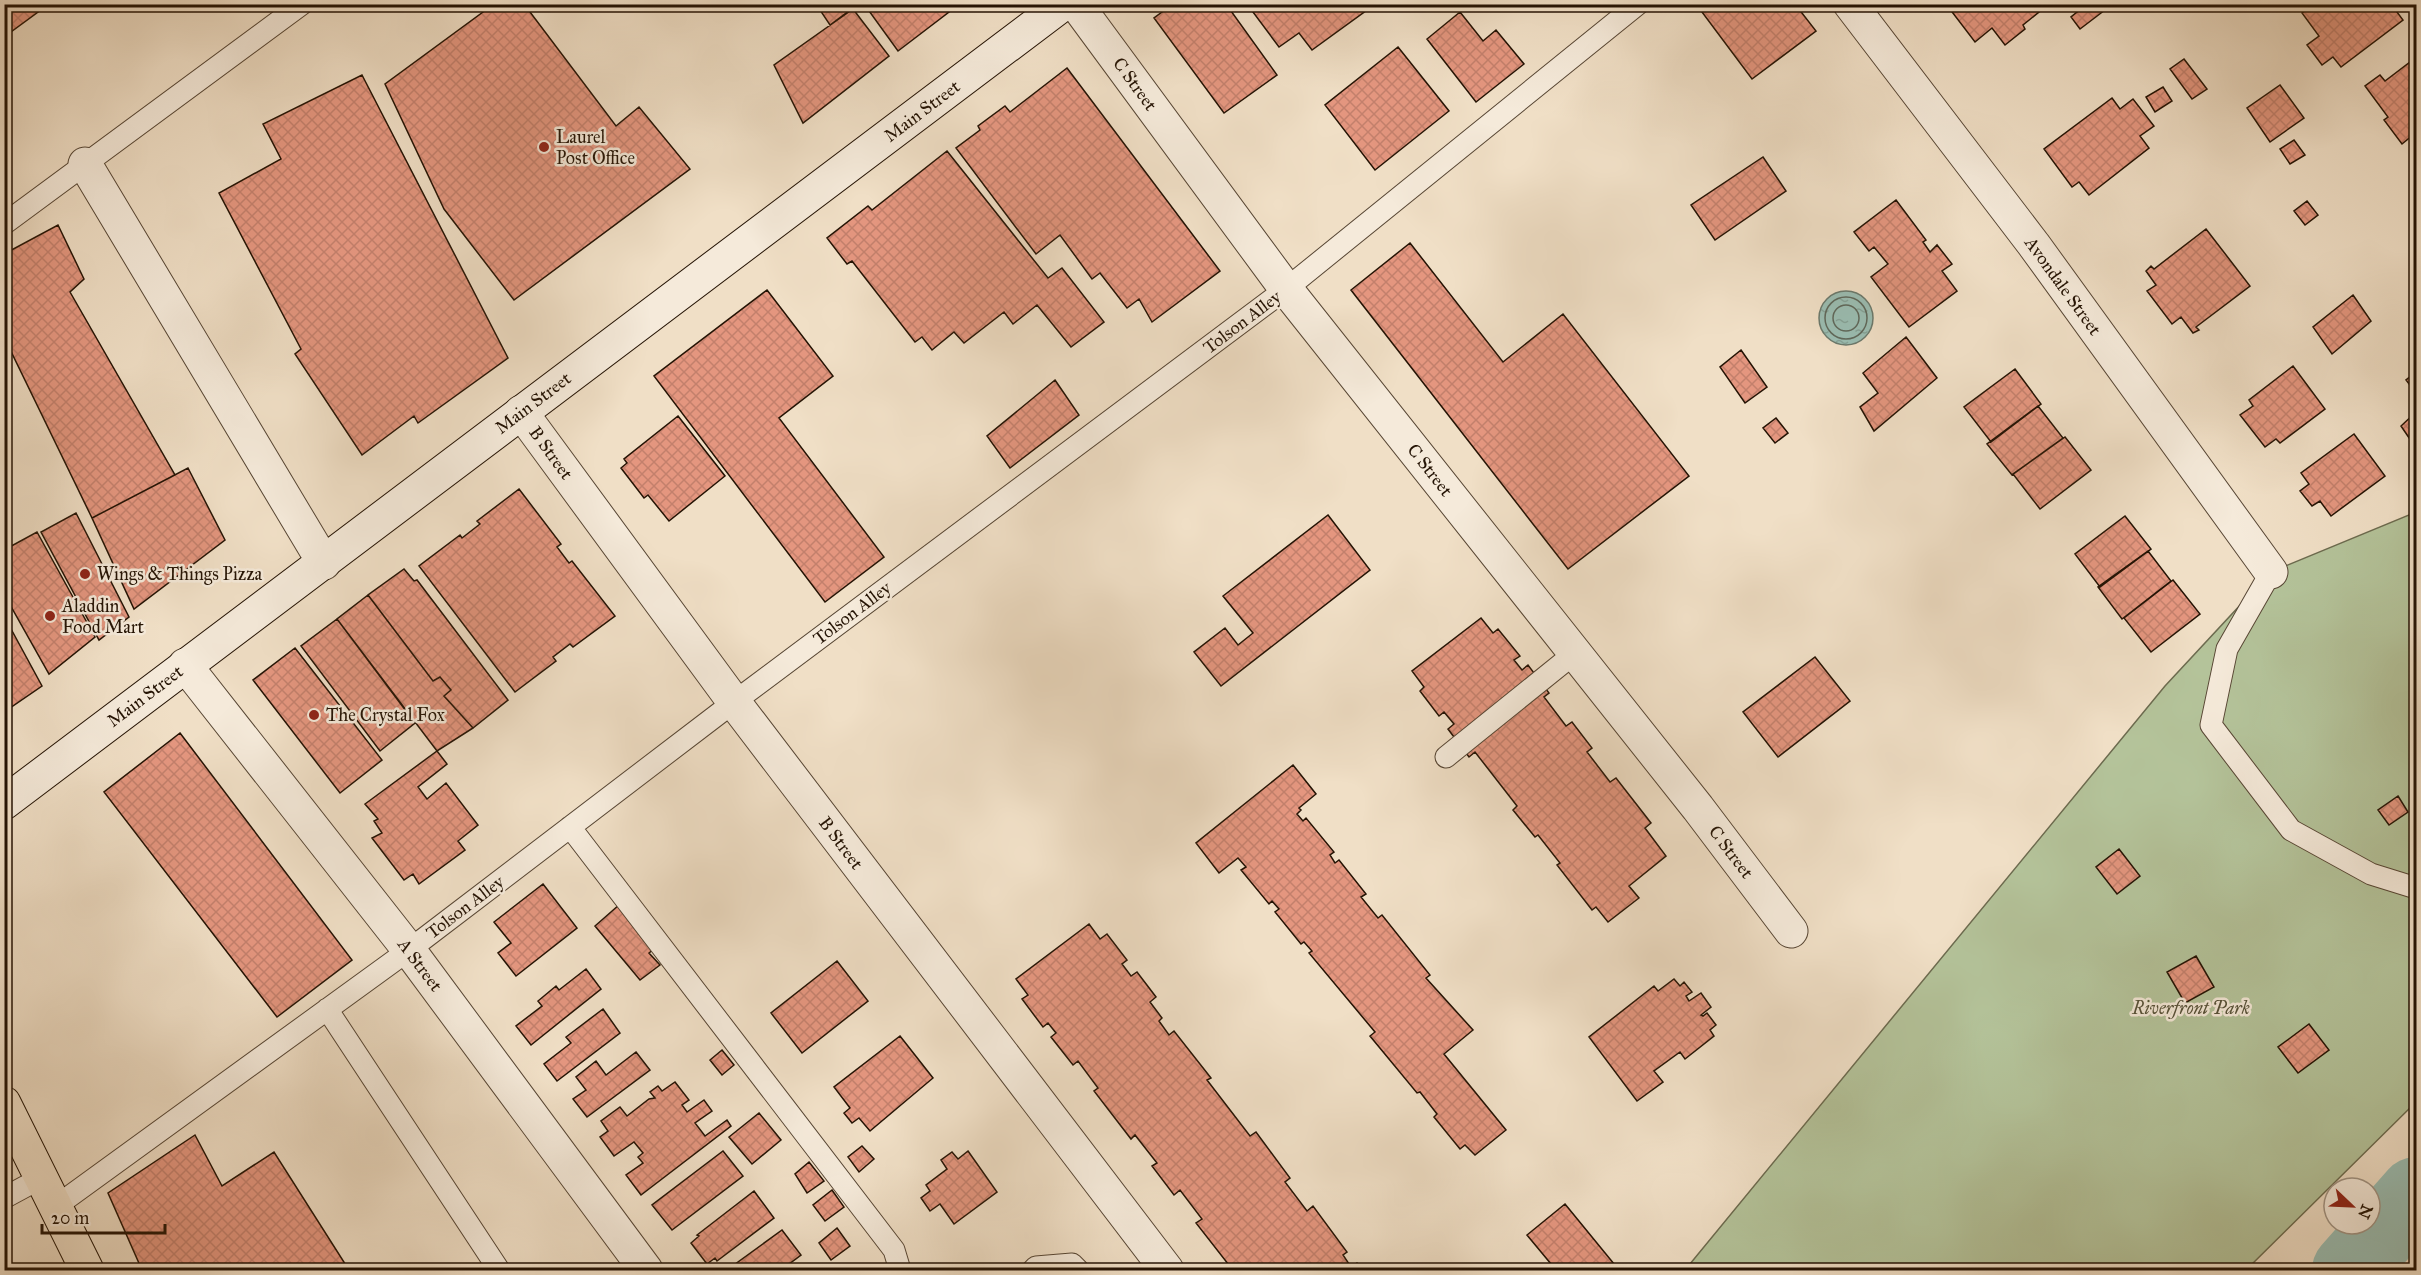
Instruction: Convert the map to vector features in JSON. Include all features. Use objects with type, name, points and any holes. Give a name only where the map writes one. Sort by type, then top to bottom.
[{"type":"main road","points":[[4,1103],[55,1207],[79,1268]]},
{"type":"street","name":"Main Street","points":[[4,803],[1063,4]]},
{"type":"street","name":"C Street","points":[[1076,4],[1286,289],[1575,653],[1791,931]]},
{"type":"street","name":"Avondale Street","points":[[1850,4],[2034,245],[2271,572]]},
{"type":"street","points":[[85,164],[324,563]]},
{"type":"street","name":"B Street","points":[[521,412],[734,702],[1167,1270]]},
{"type":"street","name":"A Street","points":[[186,665],[409,950],[646,1270]]},
{"type":"lane","points":[[4,224],[302,4]]},
{"type":"lane","name":"Tolson Alley","points":[[55,1207],[409,950],[734,702],[1286,289],[1638,4]]},
{"type":"lane","points":[[2271,572],[2227,649],[2211,725],[2291,830],[2371,874],[2416,888]]},
{"type":"lane","points":[[1446,757],[1575,653]]},
{"type":"lane","points":[[570,827],[894,1250],[900,1270]]},
{"type":"lane","points":[[327,1009],[499,1270]]},
{"type":"lane","points":[[4,1198],[41,1178]]},
{"type":"lane","points":[[1033,1270],[1072,1264],[1078,1270]]},
{"type":"green space","name":"Riverfront Park","points":[[2416,512],[2416,1102],[2341,1176],[2322,1176],[2322,1195],[2246,1270],[1685,1270],[2165,686],[2271,572]]},
{"type":"water","points":[[1846,291],[1856,293],[1865,299],[1871,308],[1873,318],[1871,328],[1865,337],[1856,343],[1846,345],[1836,343],[1827,337],[1821,328],[1819,318],[1821,308],[1827,299],[1836,293]]},
{"type":"building","points":[[4,4],[49,4],[4,37]]},
{"type":"building","name":"Laurel Post Office","points":[[494,4],[524,4],[616,126],[639,107],[690,169],[514,300],[444,209],[385,84]]},
{"type":"building","points":[[816,4],[858,4],[830,25]]},
{"type":"building","points":[[864,4],[951,4],[953,9],[898,51]]},
{"type":"building","points":[[1173,4],[1226,4],[1277,75],[1224,113],[1154,18]]},
{"type":"building","points":[[1247,4],[1362,4],[1367,10],[1312,50],[1299,33],[1279,47]]},
{"type":"building","points":[[1696,4],[1795,4],[1816,31],[1752,79]]},
{"type":"building","points":[[1946,4],[2049,4],[2023,25],[2025,29],[2005,45],[1992,28],[1975,42]]},
{"type":"building","points":[[2087,4],[2100,4],[2105,10],[2080,29],[2071,17]]},
{"type":"building","points":[[2314,4],[2391,4],[2403,20],[2341,67],[2333,57],[2322,65],[2307,45],[2319,36],[2302,13]]},
{"type":"building","points":[[853,9],[889,56],[803,123],[774,65]]},
{"type":"building","points":[[1460,12],[1483,41],[1496,30],[1524,64],[1476,102],[1427,39]]},
{"type":"building","points":[[1398,47],[1449,111],[1375,170],[1325,105]]},
{"type":"building","points":[[2184,59],[2207,89],[2192,99],[2170,69]]},
{"type":"building","points":[[2414,59],[2416,141],[2413,135],[2402,144],[2384,120],[2388,117],[2365,86],[2380,75],[2385,81]]},
{"type":"building","points":[[1067,68],[1220,271],[1152,322],[1139,299],[1127,308],[1100,273],[1092,279],[1060,235],[1036,254],[956,148],[980,130],[978,126],[1005,106],[1010,112]]},
{"type":"building","points":[[362,75],[508,358],[418,423],[414,416],[362,455],[295,354],[301,349],[219,193],[281,159],[263,124]]},
{"type":"building","points":[[2280,85],[2304,118],[2270,142],[2247,108]]},
{"type":"building","points":[[2163,87],[2172,101],[2155,112],[2146,97]]},
{"type":"building","points":[[2112,98],[2120,109],[2133,99],[2154,126],[2140,136],[2149,148],[2089,195],[2079,182],[2072,187],[2044,149]]},
{"type":"building","points":[[2294,140],[2305,155],[2290,164],[2280,149]]},
{"type":"building","points":[[947,151],[1048,278],[1062,268],[1104,322],[1071,347],[1037,305],[1013,324],[1004,312],[964,343],[954,332],[932,350],[922,337],[915,342],[852,261],[847,264],[827,238],[868,206],[872,210]]},
{"type":"building","points":[[1763,157],[1786,191],[1715,240],[1691,205]]},
{"type":"building","points":[[1896,200],[1926,240],[1923,242],[1930,252],[1937,245],[1952,264],[1942,271],[1957,291],[1909,327],[1871,277],[1888,264],[1874,247],[1869,251],[1854,232]]},
{"type":"building","points":[[2307,201],[2318,215],[2305,225],[2294,211]]},
{"type":"building","points":[[58,225],[84,279],[70,292],[175,475],[92,518],[4,337],[4,254]]},
{"type":"building","points":[[2206,229],[2250,286],[2196,327],[2199,330],[2193,333],[2181,317],[2172,324],[2147,291],[2156,285],[2146,271],[2151,266],[2154,269]]},
{"type":"building","points":[[1410,243],[1503,362],[1563,314],[1689,476],[1568,569],[1351,290]]},
{"type":"building","points":[[767,290],[833,376],[779,418],[884,557],[825,602],[654,376]]},
{"type":"building","points":[[2353,295],[2371,321],[2332,354],[2313,327]]},
{"type":"building","points":[[1906,337],[1937,378],[1874,431],[1860,407],[1878,393],[1863,373]]},
{"type":"building","points":[[1741,350],[1767,387],[1745,403],[1720,367]]},
{"type":"building","points":[[2293,366],[2325,409],[2280,443],[2276,439],[2265,447],[2240,415],[2253,406],[2249,400]]},
{"type":"building","points":[[2015,369],[2041,404],[1991,442],[1964,407]]},
{"type":"building","points":[[2416,372],[2416,393],[2406,380]]},
{"type":"building","points":[[1055,380],[1079,415],[1010,468],[987,436]]},
{"type":"building","points":[[2038,406],[2063,438],[2012,475],[1987,444]]},
{"type":"building","points":[[2416,412],[2416,448],[2401,426]]},
{"type":"building","points":[[678,416],[725,476],[669,521],[648,495],[644,498],[621,468],[627,463],[624,459]]},
{"type":"building","points":[[1776,418],[1788,433],[1775,443],[1763,428]]},
{"type":"building","points":[[2354,434],[2385,476],[2331,516],[2320,501],[2312,506],[2300,491],[2309,484],[2301,473]]},
{"type":"building","points":[[2065,437],[2091,470],[2040,509],[2013,474]]},
{"type":"building","points":[[188,468],[225,540],[134,609],[92,518]]},
{"type":"building","points":[[519,489],[561,544],[557,547],[569,563],[572,561],[615,616],[573,647],[570,644],[553,657],[556,661],[515,692],[419,566],[460,535],[462,538],[480,524],[477,521]]},
{"type":"building","name":"Wings & Things Pizza","points":[[76,513],[129,617],[99,640],[41,532]]},
{"type":"building","points":[[1328,515],[1370,570],[1221,686],[1194,652],[1225,628],[1238,645],[1253,633],[1223,596]]},
{"type":"building","points":[[2125,516],[2151,549],[2100,587],[2075,554]]},
{"type":"building","name":"Aladdin Food Mart","points":[[37,532],[95,637],[49,674],[4,594],[4,550]]},
{"type":"building","points":[[2148,551],[2171,581],[2122,619],[2098,587]]},
{"type":"building","points":[[404,569],[414,581],[417,580],[508,700],[473,728],[444,696],[451,690],[440,677],[433,681],[368,595]]},
{"type":"building","points":[[2173,580],[2200,614],[2151,652],[2124,618]]},
{"type":"building","points":[[368,595],[433,681],[440,677],[451,690],[444,696],[473,728],[437,751],[337,619]]},
{"type":"building","points":[[4,616],[42,686],[4,712]]},
{"type":"building","points":[[1481,618],[1493,633],[1498,629],[1520,656],[1514,660],[1522,670],[1528,665],[1549,693],[1544,697],[1566,726],[1572,722],[1592,748],[1587,752],[1610,782],[1616,778],[1651,823],[1645,828],[1666,856],[1629,886],[1639,898],[1608,922],[1596,907],[1592,910],[1557,865],[1560,863],[1538,835],[1535,837],[1513,810],[1517,806],[1475,752],[1469,757],[1448,729],[1454,724],[1444,712],[1439,716],[1420,691],[1424,687],[1412,671]]},
{"type":"building","points":[[337,619],[415,723],[380,751],[301,646]]},
{"type":"building","name":"The Crystal Fox","points":[[295,648],[382,760],[340,793],[253,680]]},
{"type":"building","points":[[1815,657],[1850,701],[1778,757],[1743,712]]},
{"type":"building","points":[[180,733],[352,960],[277,1017],[104,792]]},
{"type":"building","points":[[437,751],[447,764],[418,787],[427,799],[446,783],[478,825],[458,841],[465,850],[419,884],[413,874],[404,880],[372,838],[382,833],[374,821],[378,819],[365,804]]},
{"type":"building","points":[[1293,765],[1316,794],[1299,808],[1301,810],[1297,814],[1303,821],[1306,818],[1334,852],[1330,855],[1335,863],[1339,860],[1366,894],[1361,897],[1378,918],[1382,915],[1430,975],[1426,978],[1473,1030],[1444,1054],[1506,1130],[1475,1155],[1465,1145],[1460,1149],[1434,1117],[1437,1114],[1370,1036],[1375,1032],[1309,953],[1312,951],[1304,942],[1301,944],[1275,912],[1279,909],[1272,901],[1269,904],[1241,870],[1246,867],[1238,858],[1219,873],[1196,843]]},
{"type":"building","points":[[2398,796],[2408,812],[2389,825],[2378,810]]},
{"type":"building","points":[[2119,849],[2140,876],[2117,894],[2096,867]]},
{"type":"building","points":[[543,884],[577,928],[516,976],[498,953],[511,943],[494,922]]},
{"type":"building","points":[[620,904],[654,949],[649,953],[660,965],[640,980],[595,926]]},
{"type":"building","points":[[1089,924],[1100,939],[1107,934],[1127,960],[1122,964],[1131,976],[1137,972],[1156,997],[1150,1002],[1162,1018],[1159,1021],[1169,1035],[1174,1031],[1211,1078],[1207,1080],[1250,1136],[1256,1132],[1290,1178],[1285,1182],[1307,1211],[1313,1206],[1347,1252],[1343,1255],[1351,1267],[1357,1263],[1363,1270],[1244,1270],[1239,1264],[1232,1269],[1196,1223],[1202,1219],[1180,1190],[1174,1195],[1152,1166],[1157,1163],[1135,1135],[1131,1139],[1094,1091],[1098,1088],[1078,1061],[1073,1065],[1051,1037],[1056,1033],[1048,1023],[1043,1027],[1022,999],[1028,995],[1016,979]]},
{"type":"building","points":[[2196,956],[2214,987],[2185,1003],[2167,972]]},
{"type":"building","points":[[837,961],[868,1001],[802,1053],[771,1013]]},
{"type":"building","points":[[586,969],[601,989],[531,1045],[516,1026],[542,1006],[538,1001],[556,986],[559,990]]},
{"type":"building","points":[[1674,979],[1680,986],[1684,982],[1692,992],[1686,996],[1689,1001],[1701,993],[1711,1007],[1701,1015],[1707,1013],[1716,1025],[1710,1030],[1714,1036],[1685,1059],[1680,1052],[1654,1071],[1663,1082],[1637,1101],[1589,1037],[1654,986],[1658,991]]},
{"type":"building","points":[[603,1009],[620,1033],[557,1081],[544,1064],[571,1043],[566,1037]]},
{"type":"building","points":[[2309,1024],[2329,1050],[2298,1073],[2278,1047]]},
{"type":"building","points":[[900,1036],[933,1078],[870,1131],[859,1118],[852,1123],[844,1113],[850,1108],[834,1087]]},
{"type":"building","points":[[722,1050],[734,1065],[722,1075],[710,1060]]},
{"type":"building","points":[[636,1052],[650,1070],[587,1117],[573,1099],[586,1090],[576,1077],[596,1061],[606,1075]]},
{"type":"building","points":[[675,1082],[689,1100],[682,1105],[687,1112],[704,1100],[712,1111],[695,1123],[705,1136],[727,1120],[731,1126],[641,1195],[626,1175],[643,1163],[638,1157],[643,1153],[634,1142],[614,1156],[600,1137],[608,1131],[601,1121],[620,1107],[627,1116],[649,1099],[655,1098],[650,1092],[658,1086],[662,1091]]},
{"type":"building","points":[[759,1113],[781,1140],[752,1164],[729,1137]]},
{"type":"building","points":[[195,1135],[222,1186],[274,1152],[349,1270],[142,1270],[108,1193]]},
{"type":"building","points":[[862,1146],[874,1159],[859,1172],[848,1157]]},
{"type":"building","points":[[723,1151],[743,1176],[672,1230],[652,1205]]},
{"type":"building","points":[[968,1151],[997,1192],[954,1224],[940,1204],[930,1211],[921,1198],[930,1191],[926,1185],[947,1169],[941,1160],[952,1152],[958,1159]]},
{"type":"building","points":[[809,1162],[824,1181],[807,1193],[795,1174]]},
{"type":"building","points":[[832,1190],[844,1207],[825,1221],[813,1205]]},
{"type":"building","points":[[754,1191],[774,1218],[717,1261],[715,1258],[707,1264],[691,1243],[699,1236],[697,1235]]},
{"type":"building","points":[[1565,1204],[1619,1270],[1556,1270],[1527,1235]]},
{"type":"building","points":[[837,1228],[850,1246],[831,1260],[819,1243]]},
{"type":"building","points":[[782,1230],[801,1255],[781,1270],[727,1270]]},
{"type":"waterway","points":[[2349,1270],[2416,1194]]},
{"type":"place","name":"Laurel Post Office","points":[[544,147]]},
{"type":"place","name":"Wings & Things Pizza","points":[[85,574]]},
{"type":"place","name":"Aladdin Food Mart","points":[[50,616]]},
{"type":"place","name":"The Crystal Fox","points":[[314,715]]}]
